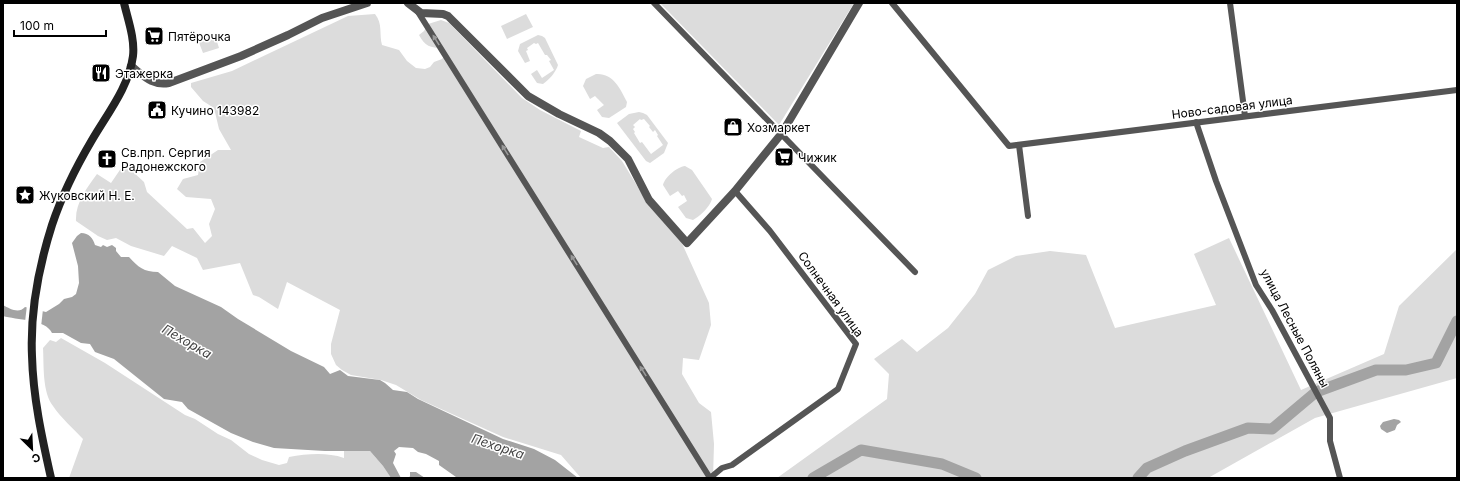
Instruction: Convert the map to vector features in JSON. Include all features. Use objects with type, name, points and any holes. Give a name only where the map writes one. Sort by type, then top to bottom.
[{"type":"main road","points":[[51,478],[33,379],[32,333],[35,303],[45,250],[59,205],[79,164],[123,88],[131,66],[133,56],[132,38],[124,3]]},
{"type":"street","points":[[131,66],[154,83],[169,83],[241,56],[322,18],[367,3]]},
{"type":"street","points":[[408,3],[418,12],[710,478]]},
{"type":"street","points":[[654,3],[782,133],[915,272]]},
{"type":"street","points":[[418,12],[443,14],[448,16],[528,96],[559,114],[599,133],[610,141],[628,160],[649,200],[687,243],[735,191],[782,133],[859,3]]},
{"type":"street","name":"Ново-садовая улица","points":[[892,3],[1009,146],[1457,90]]},
{"type":"street","points":[[1230,3],[1244,116]]},
{"type":"street","name":"улица Лесные Поляны","points":[[1196,122],[1216,181],[1256,285],[1272,310],[1330,418],[1330,441],[1340,478]]},
{"type":"street","points":[[1019,145],[1028,216]]},
{"type":"street","name":"Солнечная улица","points":[[710,478],[722,468],[732,465],[838,389],[856,344],[770,231],[735,191]]},
{"type":"shaded area","points":[[660,3],[854,3],[779,125]]},
{"type":"shaded area","points":[[375,14],[380,25],[382,45],[399,50],[407,61],[416,68],[425,69],[430,67],[434,62],[442,59],[446,54],[443,48],[428,46],[423,42],[419,35],[424,31],[428,24],[441,20],[449,23],[522,98],[540,110],[581,131],[579,137],[603,148],[609,147],[622,161],[650,207],[660,215],[680,239],[709,303],[711,325],[699,360],[683,358],[682,374],[699,403],[711,412],[714,444],[713,478],[581,478],[561,455],[503,437],[421,400],[396,385],[381,380],[351,375],[342,370],[336,365],[331,354],[331,344],[340,310],[287,282],[278,309],[253,295],[240,263],[203,270],[197,258],[172,246],[164,256],[131,246],[116,238],[107,240],[98,236],[76,221],[77,208],[86,190],[97,174],[111,183],[126,161],[131,164],[131,170],[144,182],[147,192],[187,229],[193,228],[205,243],[212,236],[209,224],[215,209],[211,199],[186,197],[177,189],[183,179],[198,175],[200,162],[218,150],[231,150],[219,129],[214,108],[203,101],[191,87],[191,83],[232,71],[348,16]]},
{"type":"shaded area","points":[[526,14],[533,27],[507,39],[501,26]]},
{"type":"shaded area","points":[[215,35],[219,48],[203,53],[198,40]]},
{"type":"shaded area","points":[[538,35],[545,38],[558,65],[552,76],[543,84],[537,83],[531,74],[537,70],[542,78],[554,70],[549,61],[551,60],[547,55],[545,55],[538,43],[534,43],[527,48],[528,50],[526,51],[530,61],[525,63],[518,51],[520,44]]},
{"type":"shaded area","points":[[596,74],[607,76],[615,82],[627,102],[626,107],[609,118],[602,117],[597,110],[604,105],[595,96],[590,99],[583,86],[586,79]]},
{"type":"shaded area","points":[[639,112],[647,115],[668,143],[664,153],[650,163],[646,161],[617,123],[629,114]],"holes":[[[640,119],[644,119],[653,132],[655,130],[663,145],[651,154],[642,142],[640,143],[634,133],[635,132],[633,129],[635,127],[633,125]]]},
{"type":"shaded area","points":[[685,166],[692,170],[712,199],[704,211],[693,220],[686,218],[678,207],[687,201],[684,195],[682,196],[678,191],[670,196],[663,185],[672,173],[678,168]]},
{"type":"shaded area","points":[[1229,238],[1301,390],[1384,354],[1399,306],[1457,249],[1457,378],[1315,418],[1208,478],[777,478],[887,399],[889,374],[874,359],[902,339],[917,352],[948,328],[975,294],[988,270],[1016,256],[1050,251],[1086,255],[1115,328],[1216,305],[1194,254]]},
{"type":"shaded area","points":[[61,338],[105,363],[185,415],[195,419],[218,434],[231,440],[249,454],[262,460],[279,465],[287,463],[289,457],[323,454],[344,458],[344,451],[370,451],[391,478],[69,478],[83,439],[60,415],[49,400],[45,386],[44,370],[43,348],[50,340],[56,342]]},
{"type":"water","name":"Пехорка","points":[[81,233],[90,236],[95,245],[101,247],[103,245],[107,247],[112,245],[116,248],[116,251],[121,257],[129,257],[135,264],[142,268],[149,271],[158,272],[175,286],[221,307],[291,351],[324,367],[330,374],[340,370],[348,376],[380,380],[393,390],[407,392],[418,399],[503,439],[534,449],[555,460],[578,478],[456,477],[439,465],[439,461],[426,454],[418,452],[413,448],[399,447],[394,451],[396,454],[393,463],[401,478],[391,478],[370,451],[325,451],[274,448],[253,442],[231,433],[188,409],[182,402],[164,399],[114,359],[95,352],[90,344],[81,343],[63,333],[52,333],[49,328],[44,325],[3,316],[3,305],[14,310],[20,310],[25,307],[46,312],[64,299],[72,297],[76,294],[79,283],[78,266],[72,243]]},
{"type":"water","points":[[1394,419],[1401,422],[1397,425],[1395,430],[1387,433],[1381,429],[1380,426],[1383,422]]},
{"type":"water","points":[[410,472],[416,472],[425,478],[409,478]]},
{"type":"pier","points":[[27,305],[43,309],[41,327],[25,322]]},
{"type":"waterway","points":[[1138,478],[1147,468],[1185,451],[1248,428],[1272,429],[1316,392],[1376,370],[1406,370],[1436,363],[1457,321]]},
{"type":"waterway","points":[[813,478],[861,450],[942,464],[976,478]]},
{"type":"place","name":"Пятёрочка","points":[[154,36]]},
{"type":"place","name":"Этажерка","points":[[101,73]]},
{"type":"place","name":"Кучино 143982","points":[[157,110]]},
{"type":"place","name":"Хозмаркет","points":[[733,127]]},
{"type":"place","name":"Чижик","points":[[784,157]]},
{"type":"place","name":"Св.прп. Сергия Радонежского","points":[[107,159]]},
{"type":"place","name":"Жуковский Н. Е.","points":[[25,195]]}]
